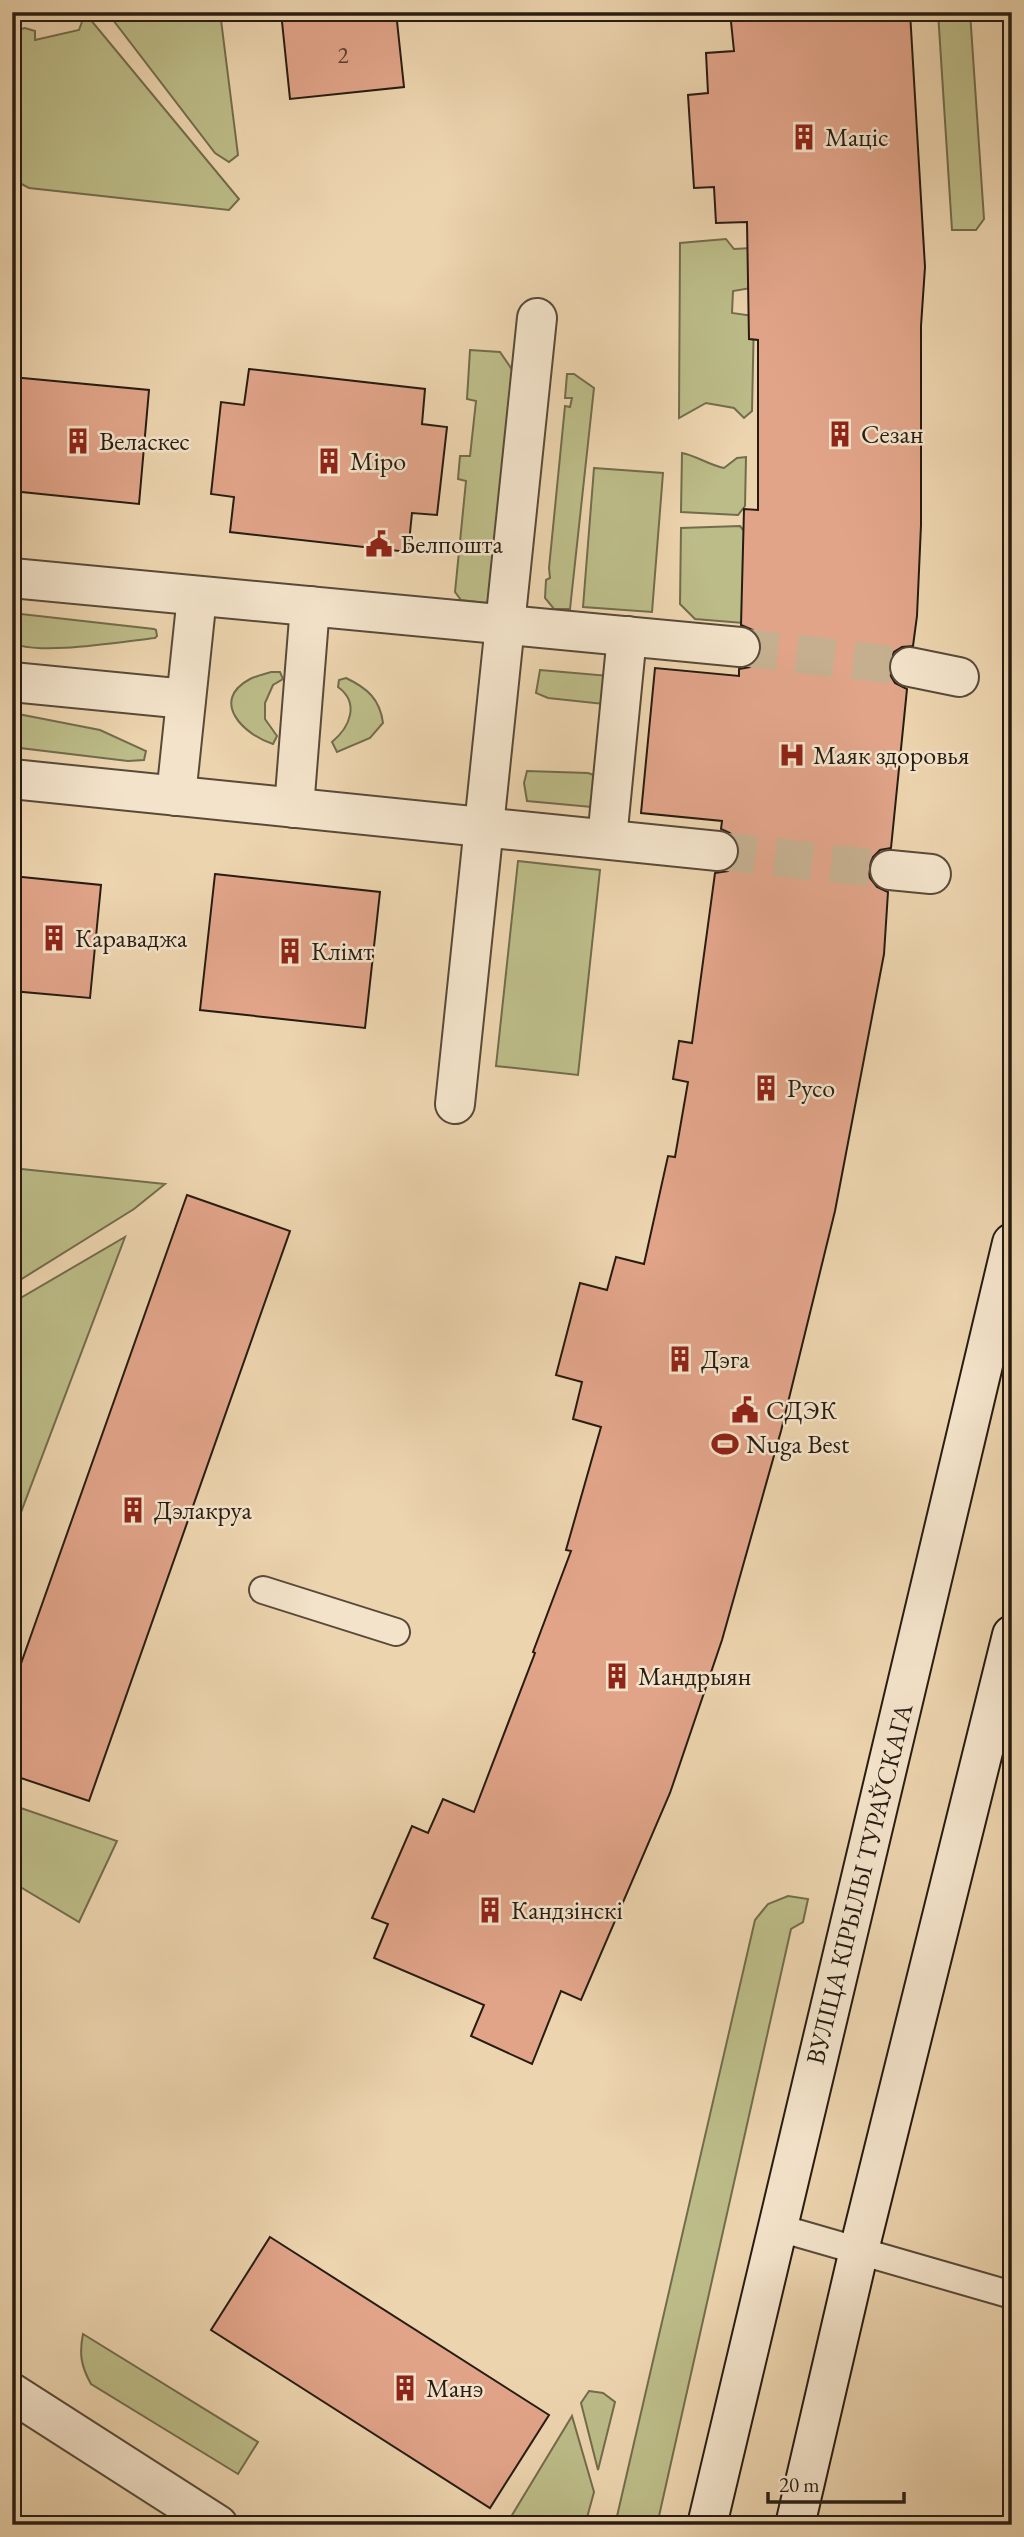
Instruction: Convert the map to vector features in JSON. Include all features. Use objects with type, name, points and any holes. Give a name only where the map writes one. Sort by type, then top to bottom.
[{"type":"street","points":[[455,1104],[537,318]]},
{"type":"street","points":[[12,578],[740,647]]},
{"type":"street","points":[[176,796],[197,596]]},
{"type":"street","points":[[293,808],[310,606]]},
{"type":"street","points":[[607,839],[627,636]]},
{"type":"street","points":[[910,667],[959,677]]},
{"type":"street","points":[[12,682],[186,699]]},
{"type":"street","points":[[12,779],[718,851]]},
{"type":"street","points":[[890,870],[931,874]]},
{"type":"street","name":"ВУЛІЦА КІРЫЛЫ ТУРАЎСКАГА","points":[[707,2525],[1012,1243]]},
{"type":"street","points":[[795,2525],[859,2250],[1012,1635]]},
{"type":"street","points":[[12,2393],[218,2525]]},
{"type":"lane","points":[[263,1590],[397,1632]]},
{"type":"lane","points":[[776,2227],[1012,2295]]},
{"type":"green space","points":[[107,12],[220,12],[238,155],[229,162],[215,153]]},
{"type":"green space","points":[[938,12],[970,12],[984,219],[976,230],[952,230]]},
{"type":"green space","points":[[83,19],[90,19],[239,199],[229,210],[29,188],[12,179],[12,31],[25,28],[35,31],[35,40],[79,30]]},
{"type":"green space","points":[[726,239],[734,249],[751,248],[751,288],[733,291],[732,313],[754,316],[752,411],[744,418],[734,408],[706,403],[679,418],[680,243]]},
{"type":"green space","points":[[470,350],[500,352],[522,384],[499,589],[486,603],[461,600],[455,592],[466,481],[458,479],[460,456],[470,456],[476,401],[467,399]]},
{"type":"green space","points":[[567,374],[574,374],[594,388],[570,609],[554,609],[545,598],[546,580],[550,578],[565,406],[570,407],[572,398],[565,398]]},
{"type":"green space","points":[[682,453],[724,468],[737,458],[746,457],[745,506],[738,515],[681,512]]},
{"type":"green space","points":[[594,468],[663,473],[652,612],[583,607]]},
{"type":"green space","points":[[740,526],[755,544],[743,623],[695,619],[680,604],[681,528]]},
{"type":"green space","points":[[12,613],[154,629],[157,636],[80,647],[23,646],[12,642]]},
{"type":"green space","points":[[540,670],[633,678],[613,705],[548,698],[536,693]]},
{"type":"green space","points":[[280,672],[283,679],[273,685],[265,703],[265,719],[277,736],[273,744],[262,740],[242,725],[232,707],[232,697],[238,688],[250,679]]},
{"type":"green space","points":[[346,678],[360,686],[376,701],[383,723],[370,738],[337,752],[332,742],[348,722],[351,707],[345,693],[338,687],[339,680]]},
{"type":"green space","points":[[13,713],[100,730],[146,751],[144,760],[128,761],[12,747]]},
{"type":"green space","points":[[527,771],[588,773],[614,782],[613,809],[527,801],[524,783]]},
{"type":"green space","points":[[518,861],[600,870],[578,1075],[496,1066]]},
{"type":"green space","points":[[12,1168],[165,1184],[134,1209],[12,1285]]},
{"type":"green space","points":[[125,1237],[12,1536],[12,1303]]},
{"type":"green space","points":[[12,1805],[117,1841],[79,1922],[12,1882]]},
{"type":"green space","points":[[788,1896],[808,1899],[803,1922],[791,1929],[657,2525],[615,2525],[755,1920],[768,1904]]},
{"type":"green space","points":[[83,2334],[258,2442],[238,2474],[91,2384],[82,2360]]},
{"type":"green space","points":[[589,2391],[603,2393],[615,2402],[598,2470],[581,2403]]},
{"type":"green space","points":[[572,2416],[594,2492],[585,2525],[506,2525]]},
{"type":"building","points":[[281,12],[396,12],[404,87],[290,99]]},
{"type":"building","points":[[730,12],[910,12],[925,267],[921,326],[921,525],[917,616],[913,646],[902,647],[894,652],[889,663],[889,673],[895,683],[907,689],[891,848],[880,850],[873,857],[868,869],[870,878],[877,887],[888,892],[884,954],[835,1211],[781,1431],[722,1640],[670,1793],[581,2000],[561,1991],[532,2064],[471,2036],[484,2005],[374,1958],[388,1924],[372,1918],[412,1826],[428,1833],[443,1799],[474,1812],[571,1551],[566,1550],[601,1427],[573,1419],[582,1382],[556,1375],[580,1283],[607,1290],[616,1257],[644,1264],[668,1156],[675,1157],[688,1082],[673,1079],[679,1041],[692,1043],[715,873],[728,871],[740,854],[738,841],[721,829],[722,821],[641,813],[655,668],[739,676],[739,669],[750,667],[762,650],[760,639],[753,630],[741,625],[744,509],[758,510],[758,340],[749,339],[747,222],[716,223],[714,187],[694,188],[688,95],[708,93],[706,53],[734,51]]},
{"type":"building","name":"Міро","points":[[249,369],[425,389],[422,424],[447,427],[437,515],[412,513],[408,552],[230,532],[234,497],[211,494],[221,402],[244,405]]},
{"type":"building","name":"Веласкес","points":[[12,377],[149,390],[139,504],[12,491]]},
{"type":"building","name":"Клімт","points":[[215,874],[380,892],[365,1028],[200,1010]]},
{"type":"building","name":"Караваджа","points":[[12,876],[101,885],[90,998],[12,991]]},
{"type":"building","name":"Дэлакруа","points":[[187,1195],[290,1231],[89,1801],[12,1775],[12,1689]]},
{"type":"building","name":"Манэ","points":[[270,2237],[549,2415],[490,2508],[211,2330]]},
{"type":"tunnel","points":[[740,647],[910,667]]},
{"type":"tunnel","points":[[718,851],[890,870]]},
{"type":"place","name":"Маціс","points":[[804,137]]},
{"type":"place","name":"Сезан","points":[[840,434]]},
{"type":"place","name":"Веласкес","points":[[78,441]]},
{"type":"place","name":"Міро","points":[[329,461]]},
{"type":"place","name":"Белпошта","points":[[379,544]]},
{"type":"place","name":"Маяк здоровья","points":[[792,755]]},
{"type":"place","name":"Караваджа","points":[[54,938]]},
{"type":"place","name":"Клімт","points":[[290,951]]},
{"type":"place","name":"Русо","points":[[766,1088]]},
{"type":"place","name":"Дэга","points":[[680,1359]]},
{"type":"place","name":"СДЭК","points":[[745,1410]]},
{"type":"place","name":"Nuga Best","points":[[725,1444]]},
{"type":"place","name":"Дэлакруа","points":[[133,1510]]},
{"type":"place","name":"Мандрыян","points":[[617,1676]]},
{"type":"place","name":"Кандзінскі","points":[[490,1910]]},
{"type":"place","name":"Манэ","points":[[405,2388]]}]
